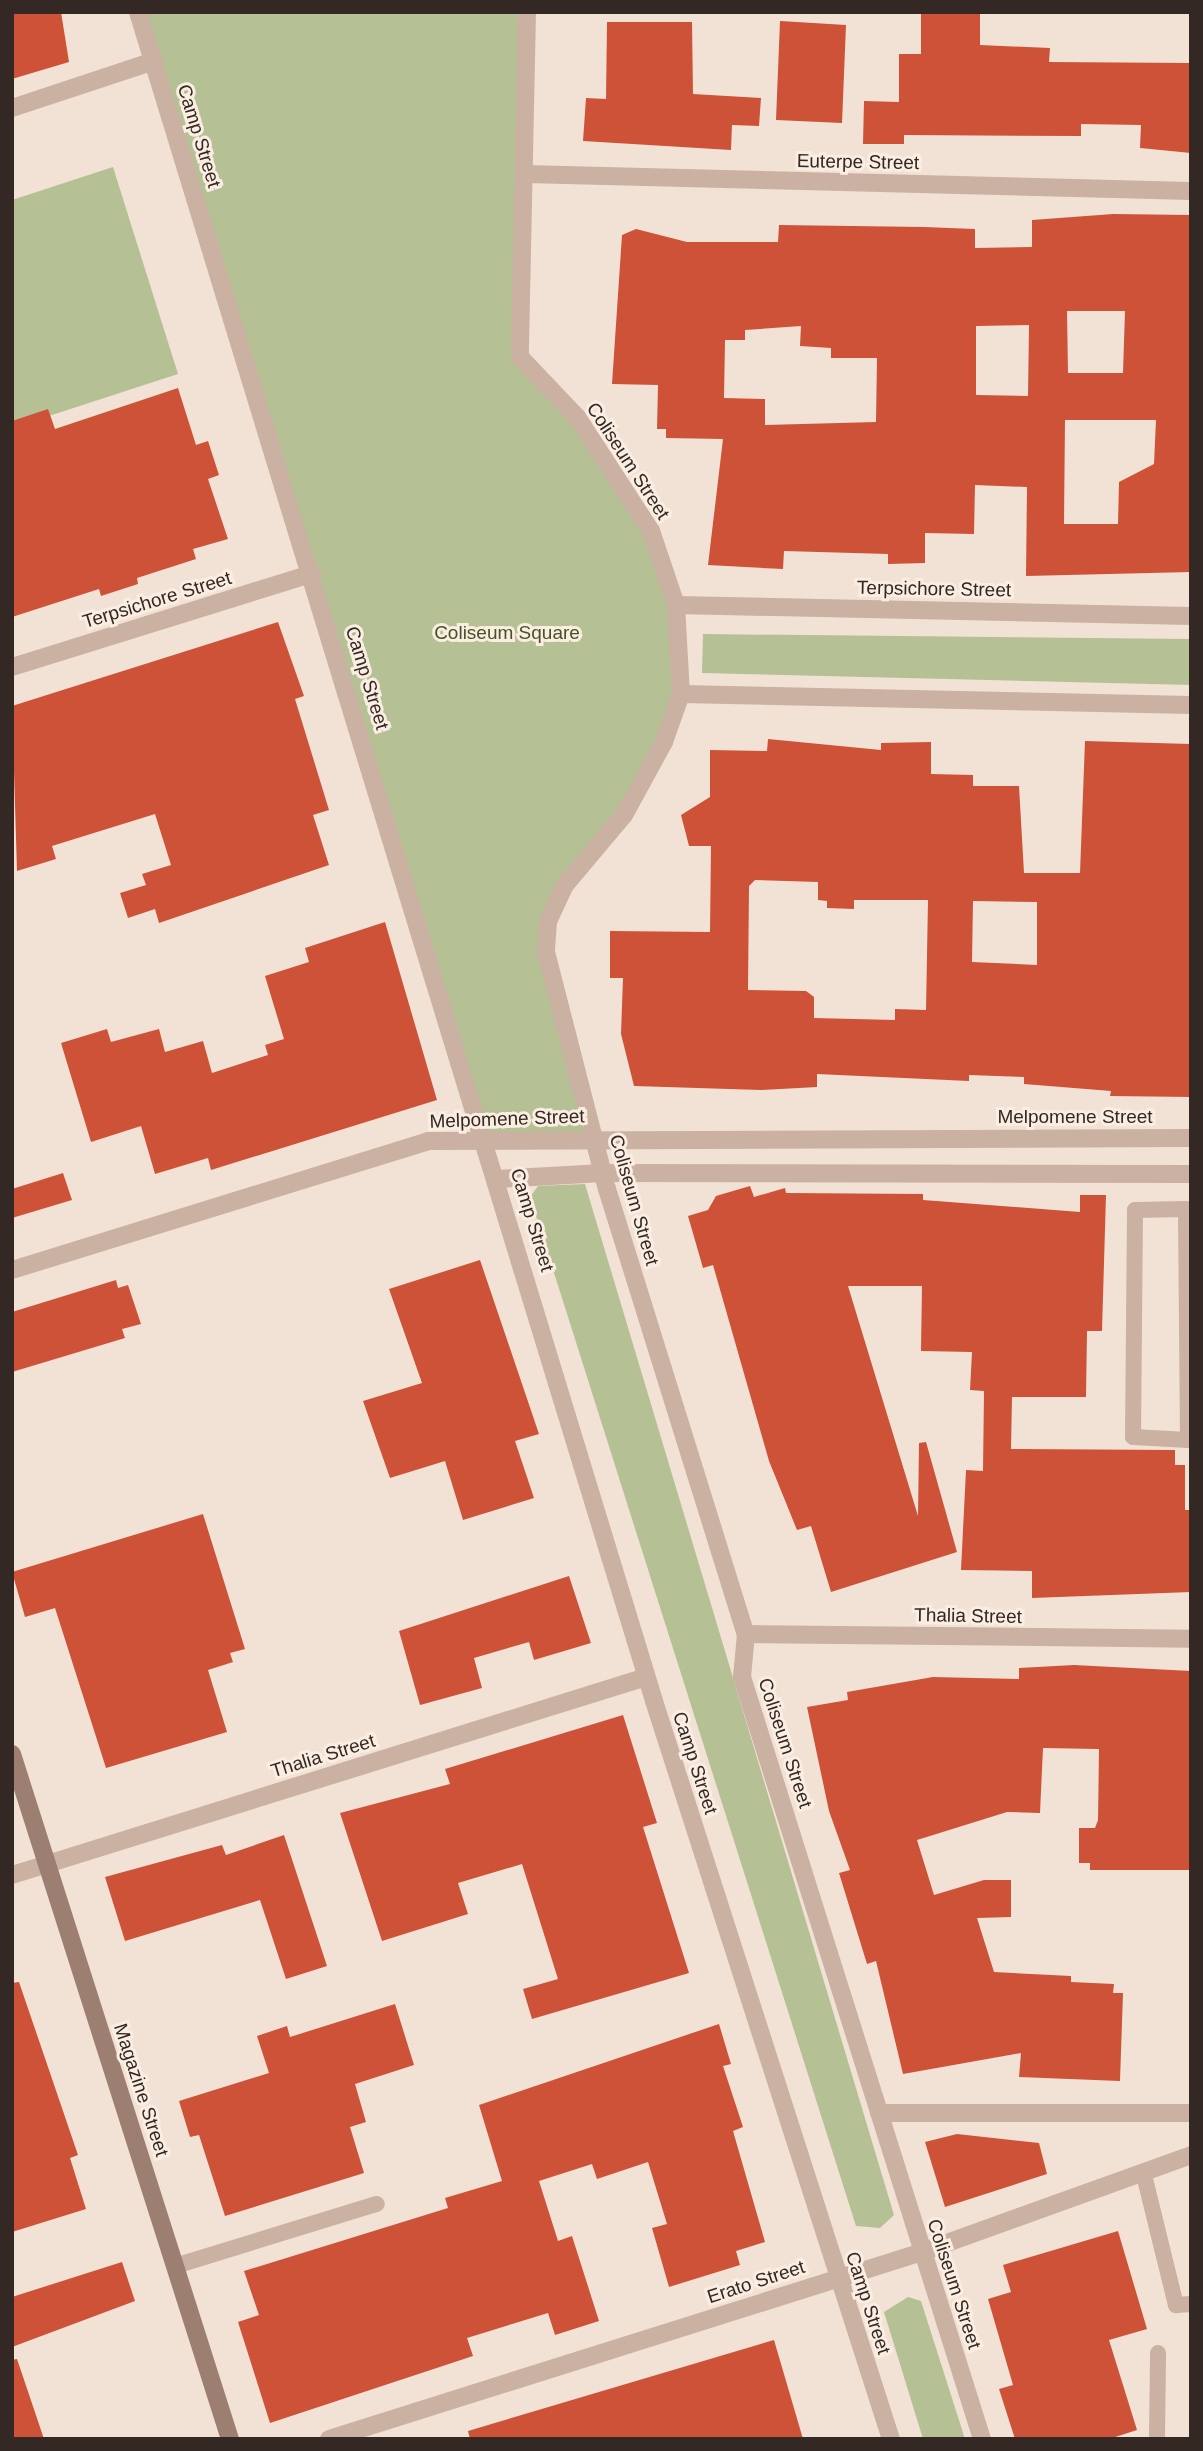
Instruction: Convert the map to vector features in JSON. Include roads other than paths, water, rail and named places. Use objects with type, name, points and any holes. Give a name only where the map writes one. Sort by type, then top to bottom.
[{"type":"street","name":"Camp Street","points":[[138,12],[313,573],[646,1677],[837,2278],[891,2439]]},
{"type":"street","name":"Coliseum Street","points":[[527,12],[520,357],[577,417],[651,531],[676,605],[681,694],[664,741],[624,815],[565,885],[548,921],[546,953],[603,1172],[746,1634],[742,1677],[982,2439]]},
{"type":"street","points":[[12,108],[154,61]]},
{"type":"street","name":"Euterpe Street","points":[[525,174],[1191,191]]},
{"type":"street","name":"Terpsichore Street","points":[[12,667],[313,573]]},
{"type":"street","name":"Terpsichore Street","points":[[676,605],[1191,616]]},
{"type":"street","points":[[681,694],[1191,705]]},
{"type":"street","name":"Melpomene Street","points":[[12,1270],[428,1141],[485,1137],[1191,1138]]},
{"type":"street","points":[[497,1179],[603,1172],[1191,1174]]},
{"type":"street","name":"Thalia Street","points":[[746,1634],[1191,1639]]},
{"type":"street","name":"Thalia Street","points":[[12,1875],[646,1677]]},
{"type":"street","name":"Magazine Street","points":[[12,1754],[230,2439]]},
{"type":"street","points":[[879,2113],[1191,2113]]},
{"type":"street","name":"Erato Street","points":[[330,2439],[922,2252],[1144,2175],[1191,2155]]},
{"type":"lane","points":[[1185,1209],[1189,1440],[1133,1437],[1135,1210],[1185,1209]]},
{"type":"lane","points":[[1144,2175],[1176,2305],[1191,2304]]},
{"type":"lane","points":[[175,2266],[377,2204]]},
{"type":"lane","points":[[1157,2439],[1158,2353]]},
{"type":"park label","name":"Coliseum Square","points":[[507,633]]}]
